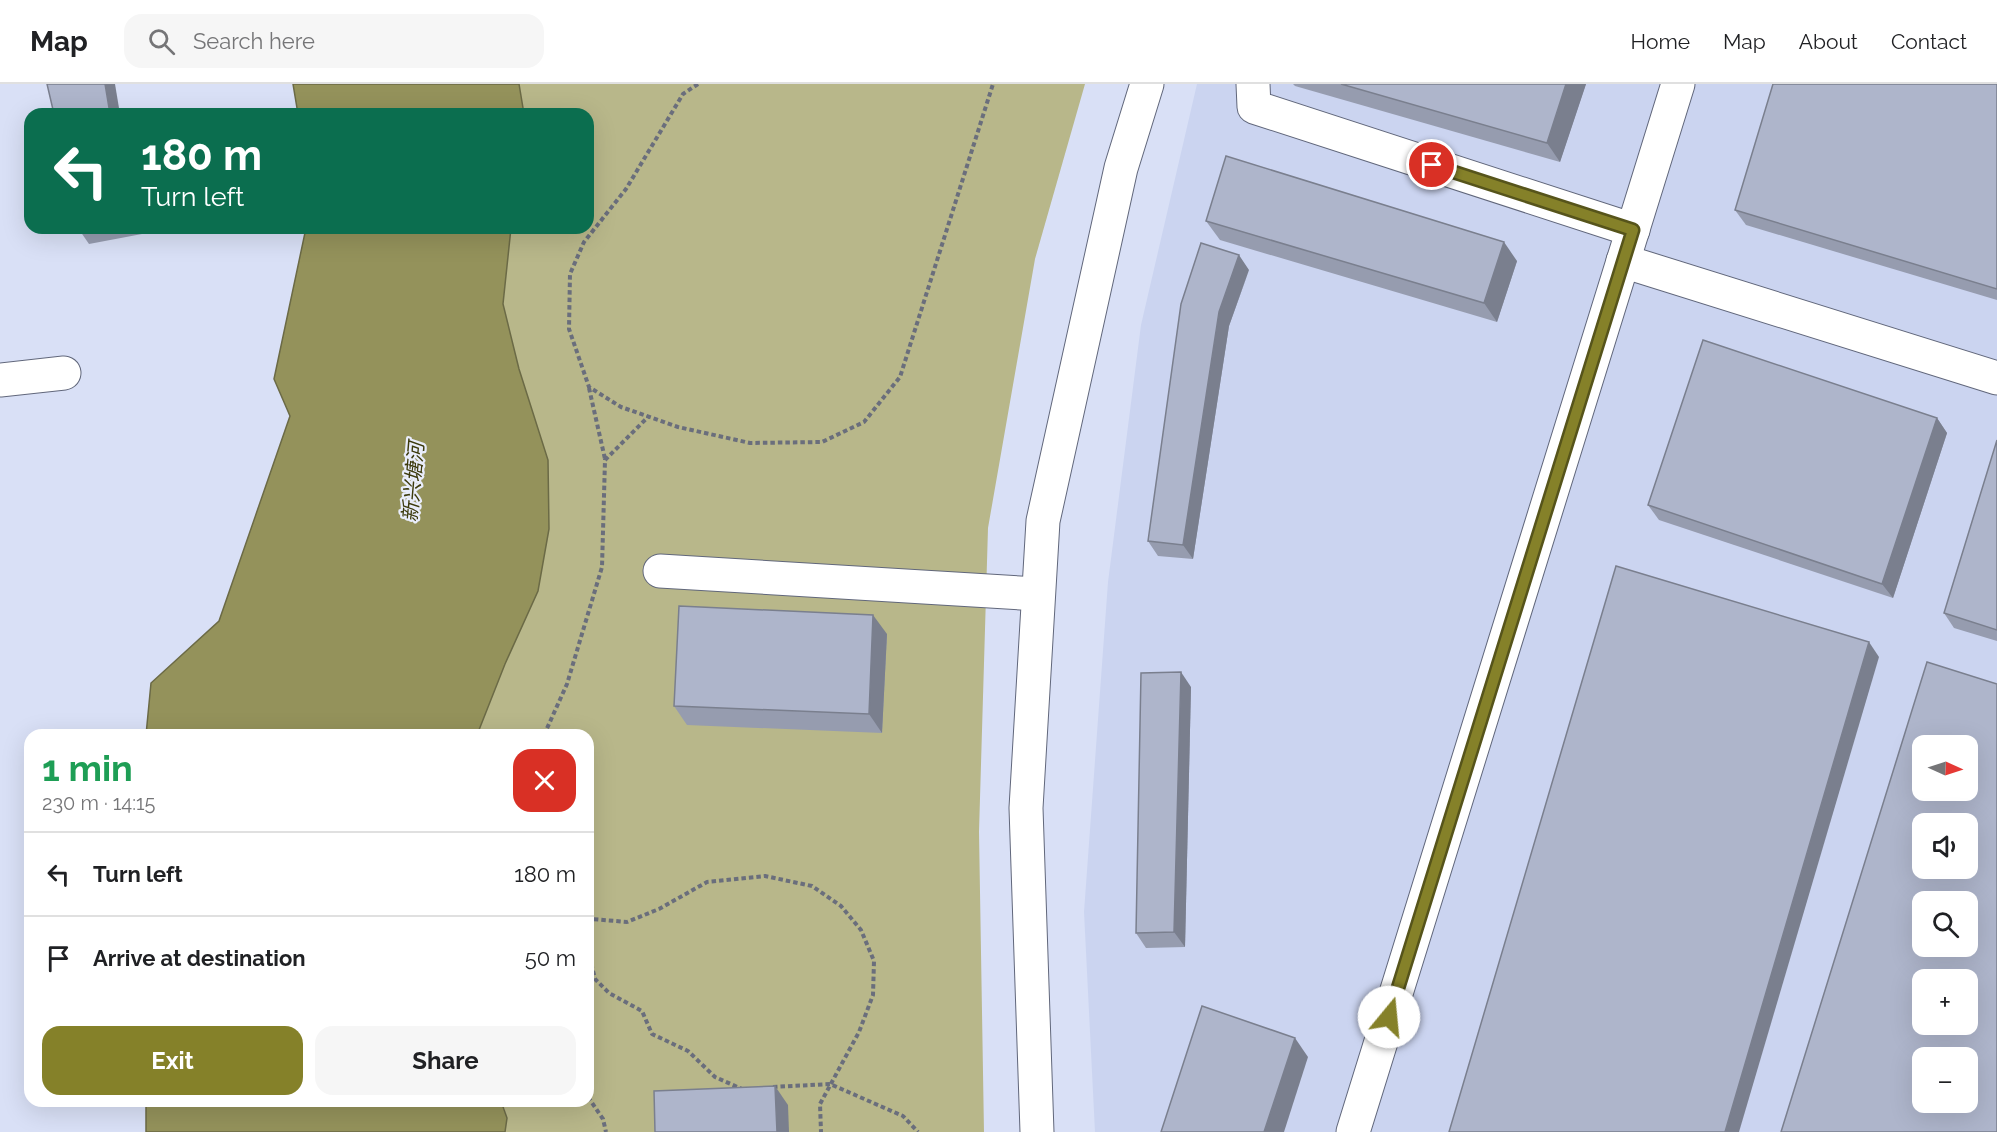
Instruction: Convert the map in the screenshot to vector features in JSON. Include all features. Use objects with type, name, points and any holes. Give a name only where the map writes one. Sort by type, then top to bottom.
[{"type":"street","points":[[1037,1132],[1026,808],[1043,521],[1121,168],[1147,84]]},
{"type":"street","points":[[1253,84],[1254,107],[1633,230]]},
{"type":"street","points":[[1353,1132],[1678,84]]},
{"type":"street","points":[[1623,261],[1997,378]]},
{"type":"street","points":[[0,380],[64,373]]},
{"type":"street","points":[[660,570],[1038,594]]},
{"type":"path","points":[[594,229],[626,189],[683,94],[698,84]]},
{"type":"path","points":[[589,387],[621,407],[678,427],[750,443],[822,442],[864,422],[900,377],[993,84]]},
{"type":"path","points":[[547,729],[567,684],[602,567],[606,460],[589,387],[569,329],[570,274],[584,242],[590,234]]},
{"type":"path","points":[[606,460],[649,416]]},
{"type":"path","points":[[594,919],[627,922],[659,909],[707,882],[765,876],[812,886],[841,906],[861,930],[874,961],[873,995],[859,1032],[820,1104],[821,1132]]},
{"type":"path","points":[[594,975],[595,979],[609,993],[642,1011],[652,1034],[688,1051],[715,1077],[741,1089],[752,1088]]},
{"type":"path","points":[[763,1088],[830,1084],[903,1116],[918,1132]]},
{"type":"path","points":[[594,1106],[603,1119],[606,1132]]},
{"type":"shaded area","points":[[519,84],[1085,84],[1035,259],[988,528],[979,832],[984,1132],[505,1132],[507,1118],[504,1107],[594,1107],[594,729],[479,729],[505,664],[519,369],[503,304],[510,234],[594,234],[594,108],[523,108]]},
{"type":"shaded area","points":[[1197,84],[1997,84],[1997,1132],[1095,1132],[1084,912],[1108,582],[1141,325]]},
{"type":"water","points":[[293,84],[519,84],[523,108],[297,108]]},
{"type":"water","name":"新兴塘河","points":[[305,234],[510,234],[503,304],[519,369],[548,460],[549,529],[538,591],[505,664],[479,729],[147,729],[151,683],[219,621],[290,416],[274,379]]},
{"type":"water","points":[[146,1107],[503,1107],[507,1118],[505,1132],[146,1132]]},
{"type":"building","points":[[47,84],[105,84],[109,108],[53,108]]},
{"type":"building","points":[[1341,84],[1566,84],[1547,143]]},
{"type":"building","points":[[1773,84],[1997,84],[1997,289],[1735,210]]},
{"type":"building","points":[[1226,156],[1504,242],[1484,303],[1206,221]]},
{"type":"building","points":[[1201,243],[1239,255],[1219,312],[1183,545],[1148,541],[1181,304]]},
{"type":"building","points":[[1703,340],[1937,418],[1882,584],[1648,505]]},
{"type":"building","points":[[1997,440],[1997,630],[1944,613]]},
{"type":"building","points":[[1616,566],[1869,642],[1725,1132],[1449,1132]]},
{"type":"building","points":[[679,606],[873,615],[869,714],[674,706]]},
{"type":"building","points":[[1927,662],[1997,684],[1997,1132],[1781,1132]]},
{"type":"building","points":[[1181,672],[1174,932],[1136,933],[1141,673]]},
{"type":"building","points":[[1202,1006],[1295,1038],[1264,1132],[1161,1132]]},
{"type":"building","points":[[775,1086],[777,1132],[655,1132],[654,1091]]},
{"type":"route","points":[[1389,1017],[1633,230],[1432,165]]}]
